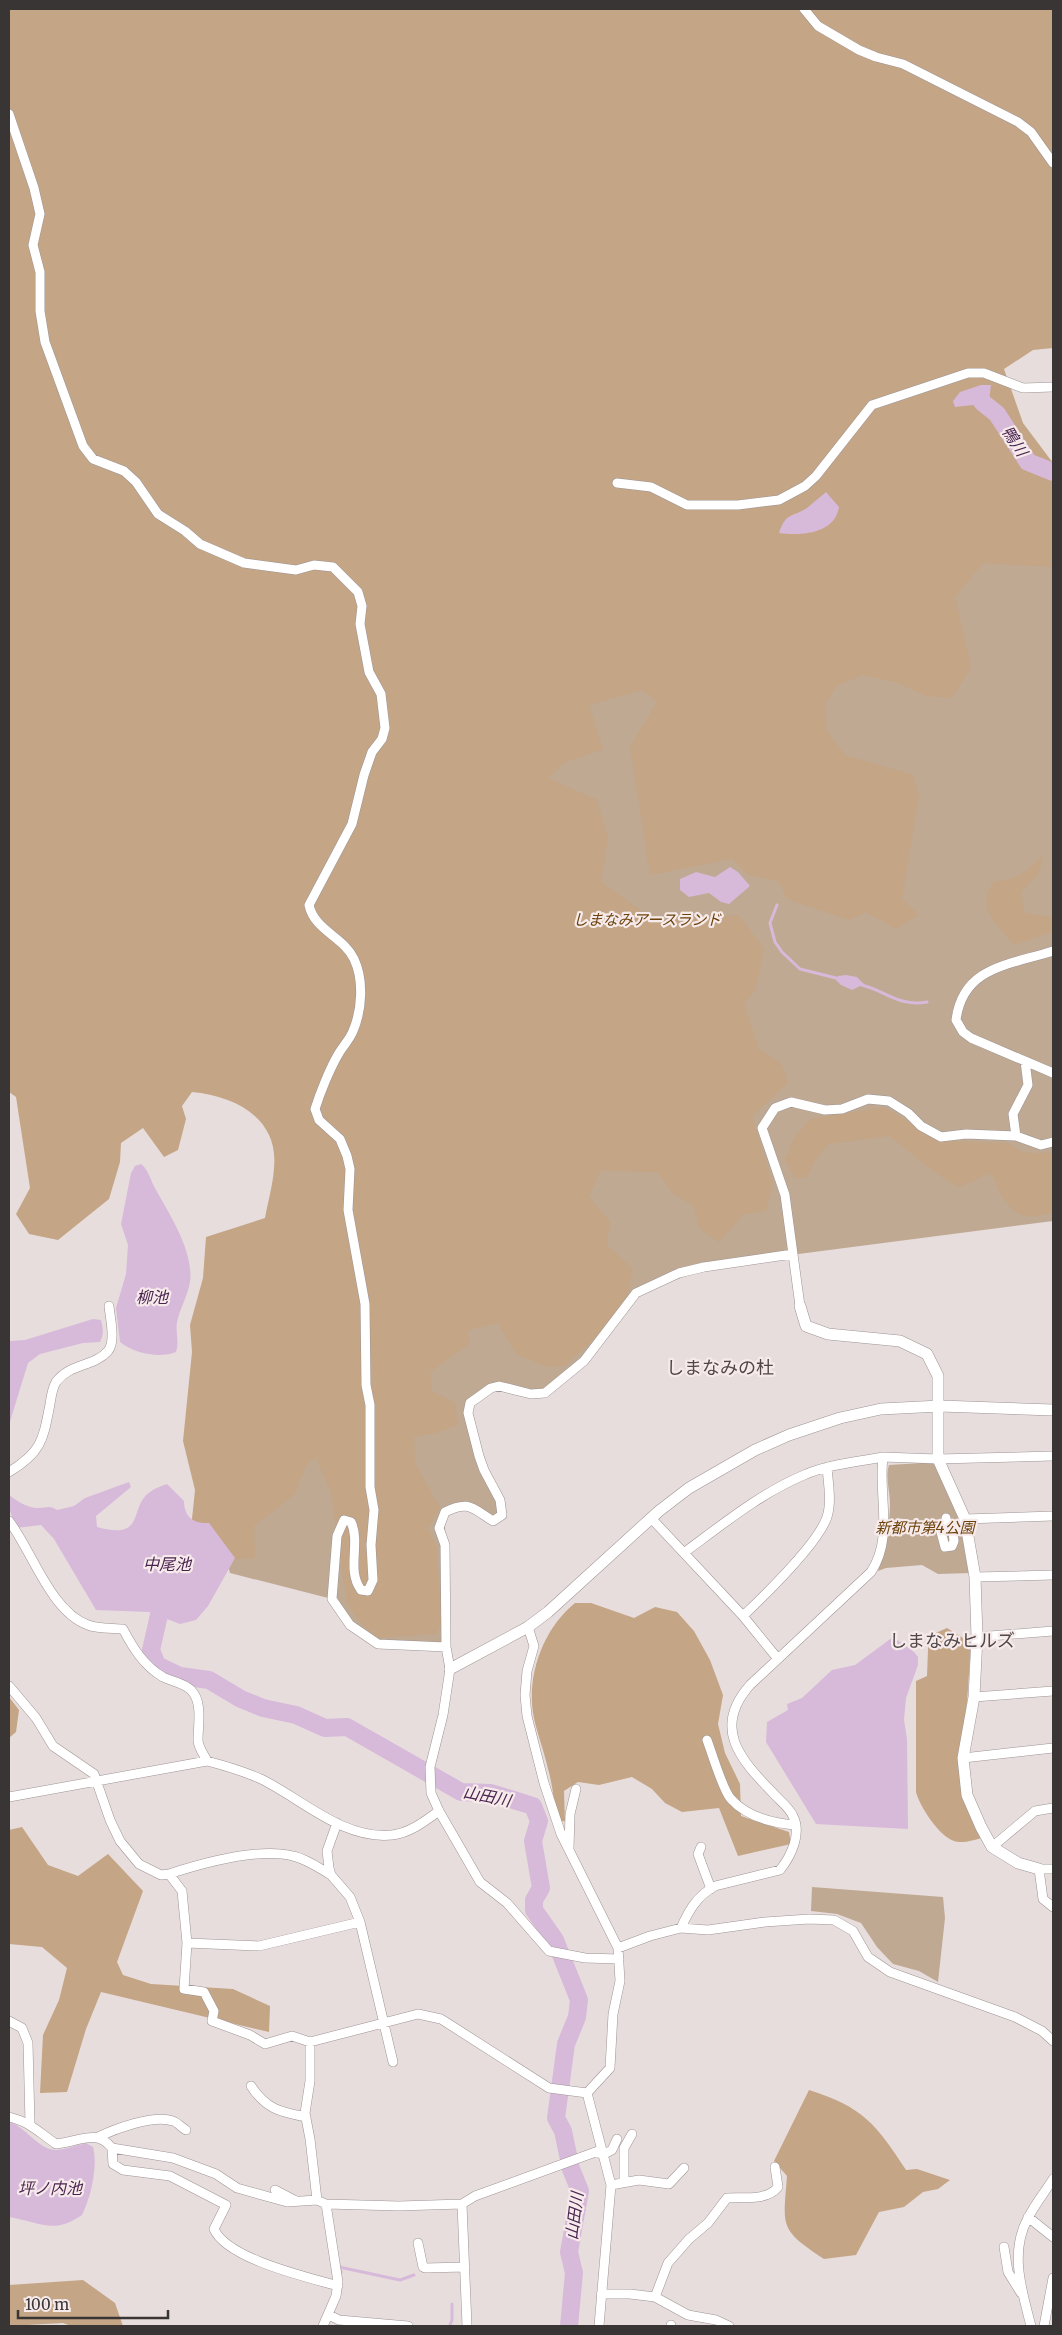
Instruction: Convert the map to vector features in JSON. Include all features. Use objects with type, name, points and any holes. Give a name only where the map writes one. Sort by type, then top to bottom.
[{"type":"street","points":[[804,9],[818,26],[859,50],[876,57],[903,64],[1018,122],[1031,132],[1053,163]]},
{"type":"street","points":[[9,114],[34,188],[40,214],[33,245],[40,272],[40,311],[46,342],[83,446],[93,458],[124,471],[136,482],[158,514],[185,531],[200,544],[244,563],[296,570],[314,564],[333,567],[358,592],[362,606],[360,624],[369,672],[382,694],[386,728],[382,739],[372,752],[364,775],[352,824],[309,905],[311,913],[319,924],[345,946],[354,959],[360,975],[360,994],[353,1031],[338,1055],[315,1109],[319,1120],[340,1140],[350,1169],[348,1210],[365,1304],[366,1385],[370,1405],[370,1487],[374,1510],[371,1545],[373,1580],[368,1591],[361,1590],[355,1582],[354,1529],[351,1522],[344,1520],[336,1536],[332,1599],[350,1625],[378,1644],[446,1647]]},
{"type":"street","points":[[617,482],[651,487],[687,505],[738,505],[779,500],[805,486],[816,476],[872,405],[968,373],[984,374],[1023,388],[1053,387]]},
{"type":"street","points":[[1053,951],[985,972],[968,986],[958,1008],[956,1020],[962,1032],[977,1041],[1053,1073]]},
{"type":"street","points":[[1016,1136],[1013,1114],[1028,1084],[1024,1061]]},
{"type":"street","points":[[1053,1142],[1041,1145],[1016,1136],[966,1134],[941,1137],[921,1126],[908,1113],[889,1101],[868,1099],[842,1109],[825,1110],[792,1102],[775,1108],[762,1128],[785,1195],[800,1306],[806,1326],[828,1334],[900,1341],[927,1354],[938,1376],[940,1406],[938,1459],[965,1519],[974,1577],[977,1637],[974,1697],[963,1758],[967,1795],[992,1847],[1018,1863],[1039,1869],[1053,1870]]},
{"type":"street","points":[[619,1959],[585,1958],[550,1951],[507,1903],[480,1882],[439,1811],[432,1793],[430,1767],[443,1715],[450,1669],[446,1647],[445,1545],[439,1528],[445,1512],[460,1505],[473,1507],[493,1521],[502,1515],[500,1500],[484,1470],[479,1456],[468,1413],[470,1403],[490,1388],[499,1386],[531,1394],[545,1393],[584,1361],[636,1293],[679,1273],[704,1267],[793,1254]]},
{"type":"street","points":[[9,1472],[33,1455],[41,1444],[55,1385],[64,1373],[98,1358],[108,1351],[112,1340],[108,1306]]},
{"type":"street","points":[[450,1669],[528,1627],[562,1600],[651,1518],[689,1488],[755,1450],[798,1432],[864,1412],[906,1407],[940,1406],[1053,1410]]},
{"type":"street","points":[[685,1552],[762,1498],[805,1474],[827,1467],[883,1457],[938,1459],[1053,1456]]},
{"type":"street","points":[[681,1928],[696,1900],[711,1889],[780,1870],[787,1862],[795,1843],[794,1818],[744,1761],[734,1742],[731,1723],[735,1707],[743,1694],[871,1572],[878,1560],[884,1525],[883,1457]]},
{"type":"street","points":[[743,1616],[779,1581],[823,1527],[828,1515],[827,1467]]},
{"type":"street","points":[[965,1519],[1053,1516]]},
{"type":"street","points":[[651,1518],[685,1552],[743,1616],[778,1659]]},
{"type":"street","points":[[9,1521],[49,1587],[74,1619],[89,1626],[123,1629],[136,1653],[150,1667],[162,1676],[191,1690],[197,1703],[198,1742],[207,1761]]},
{"type":"street","points":[[974,1577],[1053,1575]]},
{"type":"street","points":[[528,1627],[534,1646],[527,1671],[527,1716],[552,1811],[592,1899],[618,1948],[620,1981],[612,2022],[610,2068],[587,2093]]},
{"type":"street","points":[[977,1637],[1053,1631]]},
{"type":"street","points":[[9,1686],[36,1718],[53,1746],[94,1774],[110,1820],[120,1841],[139,1864],[161,1875],[234,1858],[280,1853],[309,1862],[331,1875],[350,1898],[360,1922],[394,2062]]},
{"type":"street","points":[[974,1697],[1053,1691]]},
{"type":"street","points":[[707,1740],[730,1798],[751,1814],[771,1823],[795,1825]]},
{"type":"street","points":[[963,1758],[1053,1748]]},
{"type":"street","points":[[9,1797],[207,1761],[233,1768],[262,1780],[337,1823],[368,1834],[393,1835],[417,1827],[439,1811]]},
{"type":"street","points":[[570,1848],[570,1814],[576,1789]]},
{"type":"street","points":[[992,1847],[1035,1811],[1053,1808]]},
{"type":"street","points":[[331,1875],[327,1851],[337,1823]]},
{"type":"street","points":[[701,1848],[698,1854],[711,1889]]},
{"type":"street","points":[[1039,1869],[1043,1899],[1053,1908]]},
{"type":"street","points":[[169,1874],[182,1891],[187,1943],[184,1989],[204,1992],[214,2011],[212,2021],[265,2044],[292,2036],[310,2042],[418,2014],[441,2018],[549,2088],[587,2093]]},
{"type":"street","points":[[618,1948],[650,1936],[681,1928],[708,1930],[765,1922],[809,1919],[834,1920],[853,1930],[868,1957],[890,1972],[1015,2018],[1042,2031],[1053,2041]]},
{"type":"street","points":[[187,1943],[259,1946],[360,1922]]},
{"type":"street","points":[[9,2020],[22,2028],[28,2043],[30,2124]]},
{"type":"street","points":[[310,2042],[310,2081],[306,2117],[317,2200]]},
{"type":"street","points":[[251,2086],[260,2100],[280,2112],[306,2117]]},
{"type":"street","points":[[587,2093],[611,2185],[599,2326]]},
{"type":"street","points":[[9,2117],[30,2124],[56,2144],[98,2137],[120,2127],[148,2121],[172,2120],[186,2130]]},
{"type":"street","points":[[624,2182],[624,2148],[632,2134]]},
{"type":"street","points":[[98,2137],[105,2140],[112,2148],[113,2164],[123,2170],[170,2176],[226,2205],[214,2229],[218,2238],[261,2262],[338,2286]]},
{"type":"street","points":[[112,2148],[173,2158],[216,2174],[237,2188],[287,2202],[317,2200],[326,2204],[399,2206],[462,2204],[475,2196],[612,2150],[617,2139]]},
{"type":"street","points":[[655,2297],[668,2263],[689,2239],[708,2224],[727,2198],[763,2197],[774,2192],[778,2187],[775,2167]]},
{"type":"street","points":[[611,2185],[639,2180],[669,2184],[684,2168]]},
{"type":"street","points":[[1031,2326],[1018,2262],[1020,2241],[1028,2218],[1053,2179]]},
{"type":"street","points":[[275,2190],[297,2202]]},
{"type":"street","points":[[323,2326],[338,2286],[326,2204]]},
{"type":"street","points":[[462,2204],[467,2326]]},
{"type":"street","points":[[1028,2218],[1053,2237]]},
{"type":"street","points":[[418,2243],[422,2267],[465,2267]]},
{"type":"street","points":[[1004,2247],[1008,2272],[1024,2297]]},
{"type":"street","points":[[1044,2326],[1053,2278]]},
{"type":"street","points":[[601,2294],[630,2294],[655,2297],[688,2314],[716,2320],[728,2326]]},
{"type":"street","points":[[329,2314],[339,2320],[408,2326]]},
{"type":"green space","points":[[9,9],[1053,9],[1053,348],[1033,350],[1004,369],[1023,423],[1053,463],[1053,567],[983,563],[955,597],[971,667],[952,698],[926,696],[896,682],[862,675],[836,686],[825,705],[827,731],[845,755],[913,775],[919,796],[902,898],[918,915],[896,929],[866,912],[849,920],[787,899],[778,881],[748,875],[732,859],[650,875],[630,747],[657,702],[642,690],[589,705],[603,749],[564,763],[548,778],[597,800],[608,837],[601,882],[657,922],[695,917],[739,915],[764,949],[755,991],[744,1003],[759,1049],[781,1063],[788,1083],[752,1116],[773,1184],[766,1211],[744,1214],[719,1242],[700,1229],[693,1206],[672,1193],[658,1172],[600,1171],[589,1197],[610,1222],[607,1245],[632,1268],[627,1302],[606,1329],[564,1366],[547,1367],[516,1354],[498,1323],[468,1330],[469,1344],[430,1372],[432,1391],[456,1403],[457,1425],[436,1433],[414,1437],[415,1463],[440,1508],[428,1529],[437,1547],[441,1623],[436,1634],[376,1638],[358,1620],[347,1603],[331,1494],[316,1457],[307,1464],[294,1495],[254,1526],[255,1558],[220,1560],[190,1538],[195,1490],[183,1441],[192,1352],[190,1325],[203,1278],[206,1237],[265,1218],[272,1187],[274,1151],[262,1123],[238,1105],[208,1094],[192,1092],[182,1106],[186,1119],[178,1150],[164,1157],[143,1128],[121,1143],[120,1162],[109,1199],[58,1240],[29,1234],[16,1214],[30,1188],[16,1097],[9,1092]]},
{"type":"green space","name":"しまなみアースランド","points":[[1053,490],[1053,1221],[722,1264],[636,1293],[576,1368],[545,1393],[499,1386],[470,1403],[473,1435],[502,1515],[494,1521],[473,1507],[445,1512],[446,1647],[378,1644],[350,1625],[332,1599],[230,1573],[192,1418],[269,1219],[392,641]]},
{"type":"green space","points":[[1043,857],[1039,873],[1021,892],[1024,912],[1038,916],[1053,917],[1053,932],[1014,945],[990,914],[986,899],[995,881],[1018,876]]},
{"type":"green space","points":[[884,1107],[940,1141],[1009,1143],[1024,1152],[1053,1152],[1053,1212],[1040,1216],[1029,1216],[1013,1210],[1001,1195],[991,1173],[959,1187],[931,1170],[889,1136],[828,1144],[816,1159],[807,1177],[795,1178],[785,1160],[795,1137],[810,1119]]},
{"type":"green space","name":"新都市第4公園","points":[[938,1462],[961,1519],[971,1573],[938,1574],[922,1565],[886,1568],[878,1571],[889,1521],[890,1504],[887,1474],[889,1465]]},
{"type":"green space","points":[[575,1603],[591,1603],[634,1618],[655,1607],[677,1612],[694,1631],[710,1660],[723,1695],[718,1724],[725,1753],[740,1784],[741,1816],[789,1832],[791,1844],[738,1856],[719,1808],[682,1812],[665,1803],[652,1789],[632,1777],[599,1785],[578,1782],[564,1791],[565,1821],[558,1822],[550,1775],[533,1713],[533,1682],[535,1667],[547,1638],[564,1613]]},
{"type":"green space","points":[[947,1628],[971,1643],[967,1703],[959,1756],[982,1838],[964,1842],[957,1842],[948,1838],[936,1827],[926,1813],[916,1792],[916,1681],[927,1676],[928,1649],[931,1635]]},
{"type":"green space","points":[[9,1697],[19,1710],[16,1732],[9,1738]]},
{"type":"green space","points":[[22,1827],[48,1865],[78,1876],[108,1854],[143,1891],[117,1962],[123,1975],[151,1984],[233,1989],[270,2006],[269,2032],[101,1992],[86,2029],[67,2092],[40,2093],[43,2035],[59,2000],[67,1968],[42,1947],[9,1944],[9,1830]]},
{"type":"green space","points":[[812,1887],[943,1897],[945,1918],[938,1982],[919,1971],[893,1964],[877,1947],[861,1923],[837,1914],[811,1911]]},
{"type":"green space","points":[[809,2090],[843,2103],[866,2119],[886,2140],[906,2170],[917,2169],[950,2180],[938,2189],[923,2192],[904,2207],[879,2212],[856,2255],[824,2259],[799,2241],[787,2226],[785,2207],[787,2176],[774,2161]]},
{"type":"green space","points":[[83,2280],[115,2303],[123,2326],[71,2326],[63,2323],[9,2326],[9,2285]]},
{"type":"water","points":[[981,385],[991,385],[989,401],[982,407],[973,405],[955,407],[953,401],[960,392]]},
{"type":"water","points":[[826,492],[839,507],[831,523],[824,528],[807,533],[779,533],[787,518],[807,508]]},
{"type":"water","points":[[730,867],[738,872],[750,886],[729,904],[721,902],[709,893],[689,897],[680,890],[680,879],[696,872],[715,877]]},
{"type":"water","points":[[838,976],[857,977],[864,984],[852,990],[841,985],[835,979]]},
{"type":"water","name":"柳池","points":[[141,1164],[148,1173],[180,1234],[185,1246],[190,1270],[189,1287],[177,1322],[176,1352],[170,1354],[147,1354],[125,1346],[120,1342],[116,1308],[126,1274],[128,1245],[121,1224],[131,1173],[135,1166]]},
{"type":"water","points":[[93,1319],[101,1320],[103,1331],[100,1342],[83,1343],[40,1354],[28,1363],[9,1425],[9,1341],[25,1340]]},
{"type":"water","name":"中尾池","points":[[129,1482],[131,1487],[96,1516],[97,1527],[123,1530],[130,1526],[143,1498],[158,1487],[167,1484],[184,1501],[184,1507],[188,1515],[194,1521],[209,1523],[235,1558],[208,1606],[196,1620],[180,1624],[149,1612],[96,1610],[54,1539],[41,1525],[16,1528],[9,1508],[9,1495],[30,1507],[50,1507],[57,1510],[74,1506],[85,1498]]},
{"type":"water","points":[[893,1637],[918,1657],[918,1665],[906,1698],[904,1720],[907,1739],[908,1829],[816,1824],[766,1742],[767,1722],[788,1710],[787,1704],[802,1698],[832,1670],[855,1665]]},
{"type":"water","name":"坪ノ内池","points":[[9,2122],[21,2128],[37,2142],[49,2149],[63,2149],[86,2143],[93,2147],[95,2163],[93,2181],[82,2215],[72,2221],[54,2226],[9,2217]]},
{"type":"waterway","name":"鴨川","points":[[982,402],[997,414],[1028,462],[1053,472]]},
{"type":"waterway","points":[[777,905],[770,923],[775,942],[782,952],[800,969],[840,979]]},
{"type":"waterway","points":[[858,984],[899,1000],[917,1003],[927,1002]]},
{"type":"waterway","name":"山田川","points":[[159,1615],[151,1650],[157,1665],[180,1676],[209,1680],[241,1699],[263,1708],[296,1715],[325,1728],[347,1727],[461,1792],[491,1793],[533,1806],[539,1821],[533,1841],[541,1888],[534,1900],[534,1910],[555,1940],[579,2000],[577,2017],[566,2044],[556,2118],[563,2131],[571,2169],[580,2191],[569,2252],[574,2273],[569,2326]]},
{"type":"waterway","points":[[341,2272],[339,2267],[400,2280],[414,2275]]},
{"type":"waterway","points":[[450,2325],[452,2320],[452,2304]]},
{"type":"district","name":"しまなみの杜","points":[[720,1368]]},
{"type":"district","name":"しまなみヒルズ","points":[[952,1641]]}]
